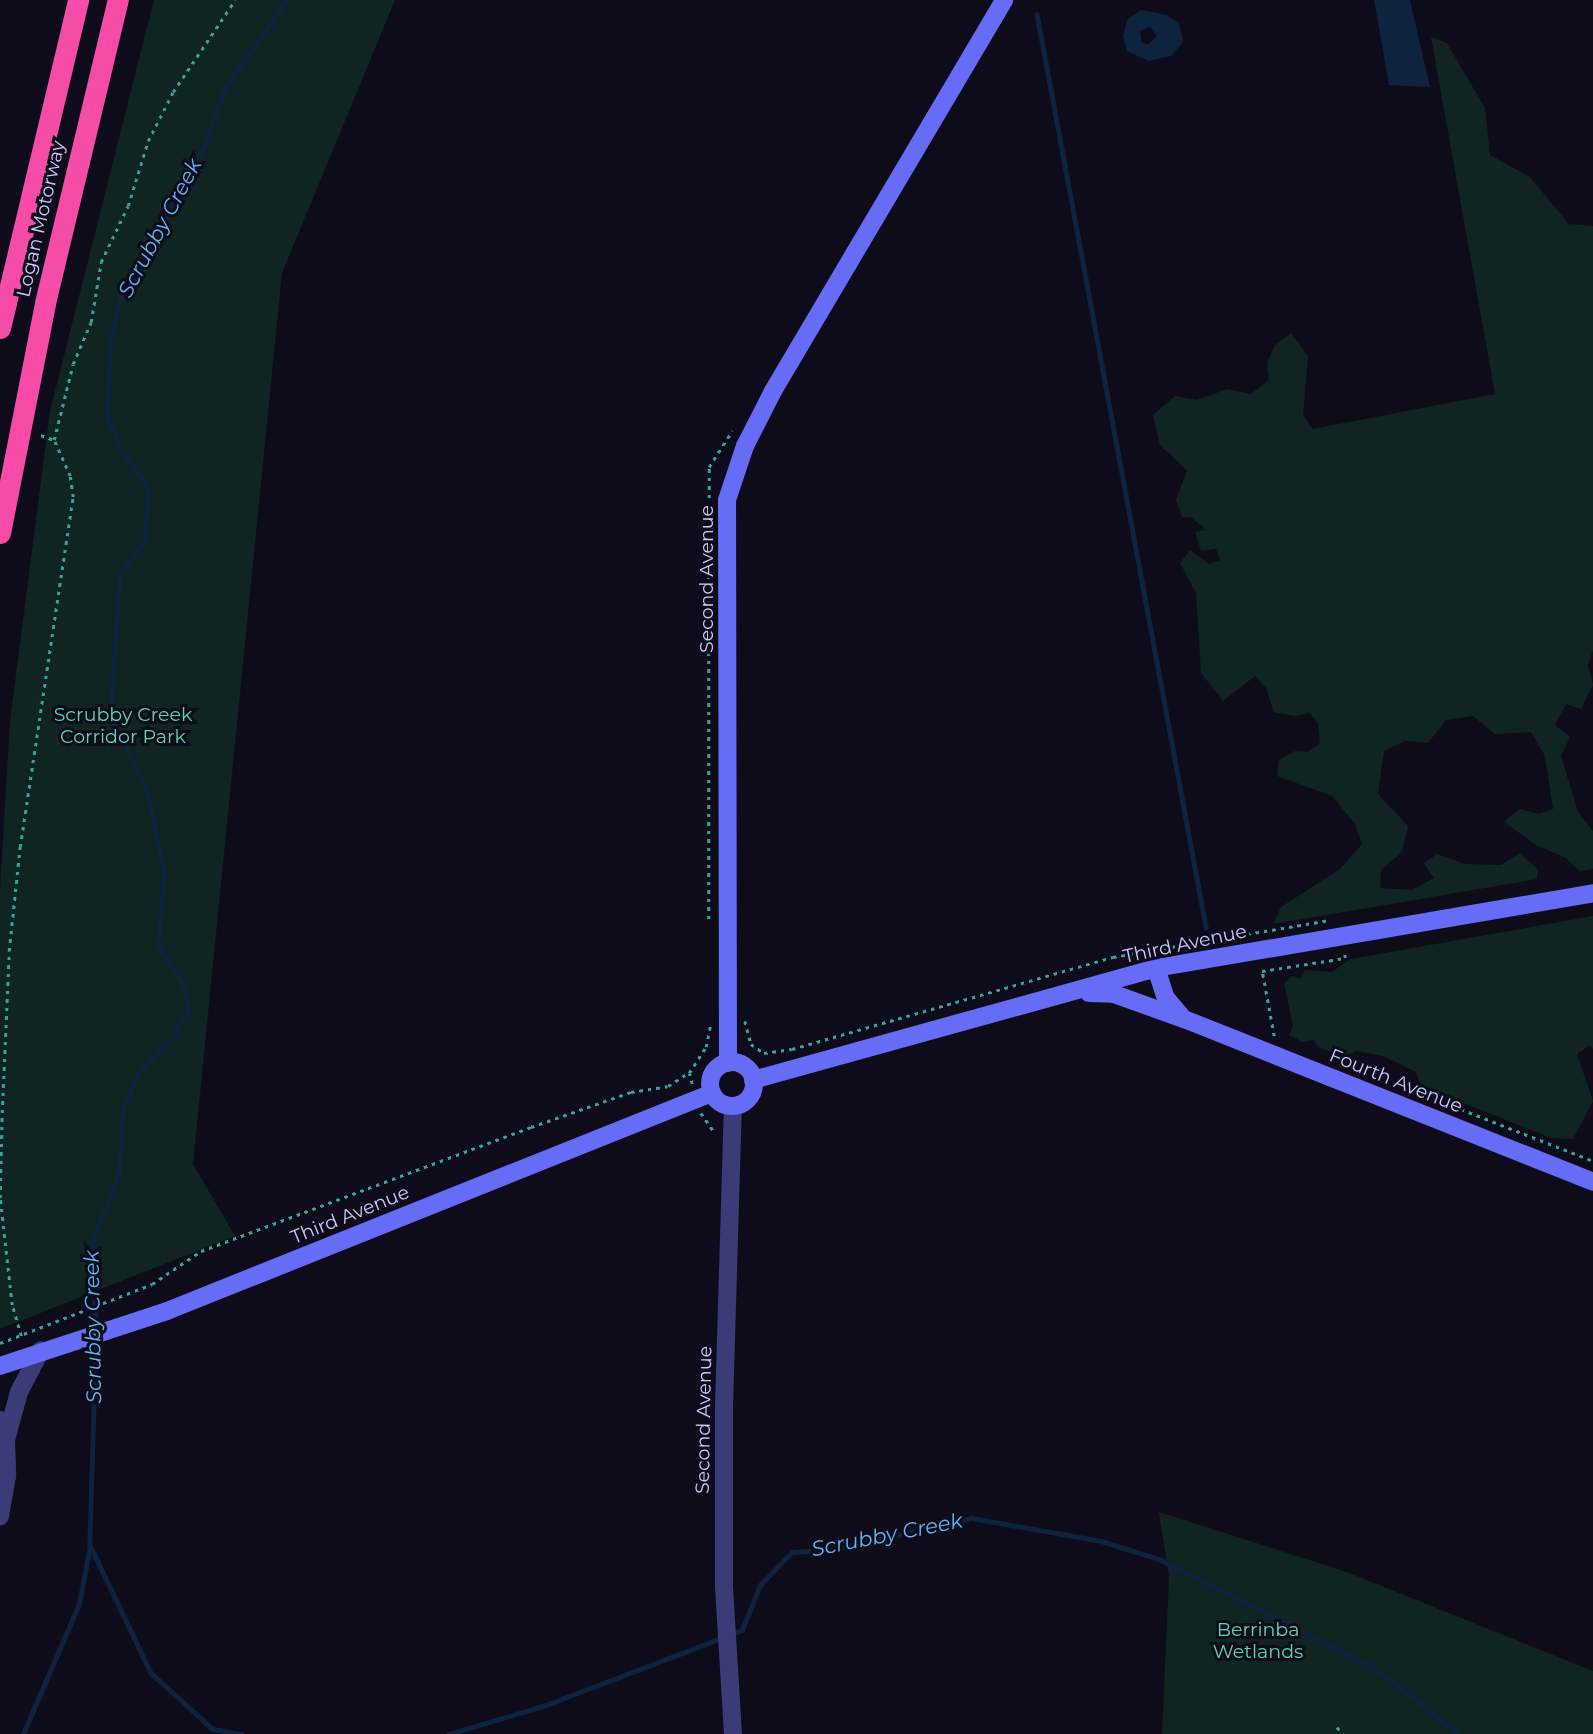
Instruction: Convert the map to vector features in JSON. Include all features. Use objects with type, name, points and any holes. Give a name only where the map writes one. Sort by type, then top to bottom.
[{"type":"highway","name":"Logan Motorway","points":[[0,328],[78,0]]},
{"type":"highway","name":"Logan Motorway","points":[[0,533],[45,303],[118,0]]},
{"type":"street","name":"Second Avenue","points":[[728,1063],[727,500],[745,446],[773,391],[1004,0]]},
{"type":"street","name":"Third Avenue","points":[[753,1080],[1156,968],[1593,893]]},
{"type":"street","points":[[1156,968],[1166,998],[1184,1019]]},
{"type":"street","name":"Fourth Avenue","points":[[1074,992],[1114,994],[1184,1019],[1593,1182]]},
{"type":"street","points":[[728,1063],[748,1069],[753,1080],[748,1099],[733,1107],[723,1105],[712,1093],[712,1076],[728,1063]]},
{"type":"street","name":"Third Avenue","points":[[0,1366],[41,1350],[167,1311],[712,1093]]},
{"type":"street","name":"Second Avenue","points":[[733,1107],[724,1406],[724,1588],[733,1734]]},
{"type":"street","points":[[3,1436],[19,1392],[41,1350]]},
{"type":"street","points":[[0,1420],[8,1476],[0,1516]]},
{"type":"path","points":[[21,1336],[12,1305],[0,1198],[2,1113],[9,951],[20,847],[73,498],[70,476],[54,440],[73,364],[91,322],[102,262],[128,206],[148,141],[173,92],[235,0]]},
{"type":"path","points":[[709,508],[709,467],[737,424]]},
{"type":"path","points":[[41,435],[54,440]]},
{"type":"path","points":[[709,549],[709,930]]},
{"type":"path","points":[[0,1343],[152,1284],[201,1251],[531,1127],[631,1092],[668,1086],[689,1073]]},
{"type":"path","points":[[1337,1727],[1343,1734]]},
{"type":"green space","name":"Scrubby Creek Corridor Park","points":[[154,0],[395,0],[282,273],[193,1164],[235,1236],[0,1329],[0,889],[10,721],[50,411]]},
{"type":"green space","points":[[1431,37],[1447,43],[1485,108],[1490,155],[1530,177],[1569,224],[1593,226],[1593,650],[1588,665],[1593,685],[1581,709],[1566,704],[1555,725],[1570,737],[1561,756],[1578,812],[1593,831],[1593,869],[1579,871],[1566,858],[1536,845],[1504,822],[1519,809],[1539,814],[1553,809],[1545,756],[1531,732],[1495,734],[1473,716],[1446,720],[1428,743],[1405,741],[1384,751],[1378,794],[1408,826],[1402,852],[1381,870],[1380,888],[1412,890],[1434,878],[1424,863],[1437,854],[1465,864],[1501,865],[1520,853],[1538,870],[1537,879],[1273,924],[1281,907],[1340,869],[1362,844],[1355,824],[1332,796],[1277,776],[1279,760],[1295,751],[1308,752],[1320,743],[1318,723],[1310,713],[1294,716],[1274,712],[1266,688],[1255,676],[1223,701],[1201,673],[1196,593],[1180,563],[1190,550],[1209,564],[1220,560],[1216,549],[1201,551],[1195,532],[1206,530],[1192,518],[1182,517],[1176,500],[1187,471],[1160,445],[1153,415],[1175,396],[1197,400],[1227,389],[1251,394],[1269,380],[1267,363],[1275,345],[1291,333],[1308,356],[1303,415],[1313,429],[1495,394]]},
{"type":"green space","points":[[1593,916],[1593,1049],[1590,1045],[1577,1054],[1593,1101],[1573,1139],[1551,1138],[1421,1086],[1416,1072],[1383,1056],[1357,1051],[1342,1057],[1318,1047],[1314,1040],[1303,1042],[1289,1035],[1293,1026],[1284,983],[1292,976],[1301,979],[1305,970],[1332,972],[1351,959]]},
{"type":"green space","name":"Berrinba Wetlands","points":[[1159,1512],[1344,1571],[1593,1671],[1593,1734],[1162,1734],[1169,1577]]},
{"type":"water","points":[[1374,0],[1410,0],[1430,87],[1389,85]]},
{"type":"water","points":[[1141,10],[1167,15],[1179,23],[1183,42],[1171,56],[1149,61],[1127,51],[1123,36],[1127,20]],"holes":[[[1150,27],[1157,36],[1149,44],[1142,43],[1140,31]]]},
{"type":"waterway","name":"Scrubby Creek","points":[[96,1329],[91,1244],[119,1173],[123,1108],[139,1072],[171,1038],[188,1011],[185,989],[158,946],[164,874],[147,791],[110,717],[120,574],[145,542],[148,487],[120,449],[107,416],[110,343],[122,290],[204,147],[225,88],[287,0]]},
{"type":"waterway","points":[[1037,14],[1206,927]]},
{"type":"waterway","name":"Scrubby Creek","points":[[96,1338],[90,1545],[151,1673],[213,1729],[242,1734]]},
{"type":"waterway","name":"Scrubby Creek","points":[[732,1634],[742,1630],[760,1585],[792,1552],[830,1550],[972,1518],[1101,1541],[1159,1559],[1375,1668],[1459,1734]]},
{"type":"waterway","points":[[23,1734],[79,1604],[90,1546]]},
{"type":"waterway","name":"Scrubby Creek","points":[[449,1734],[546,1705],[721,1638]]}]
